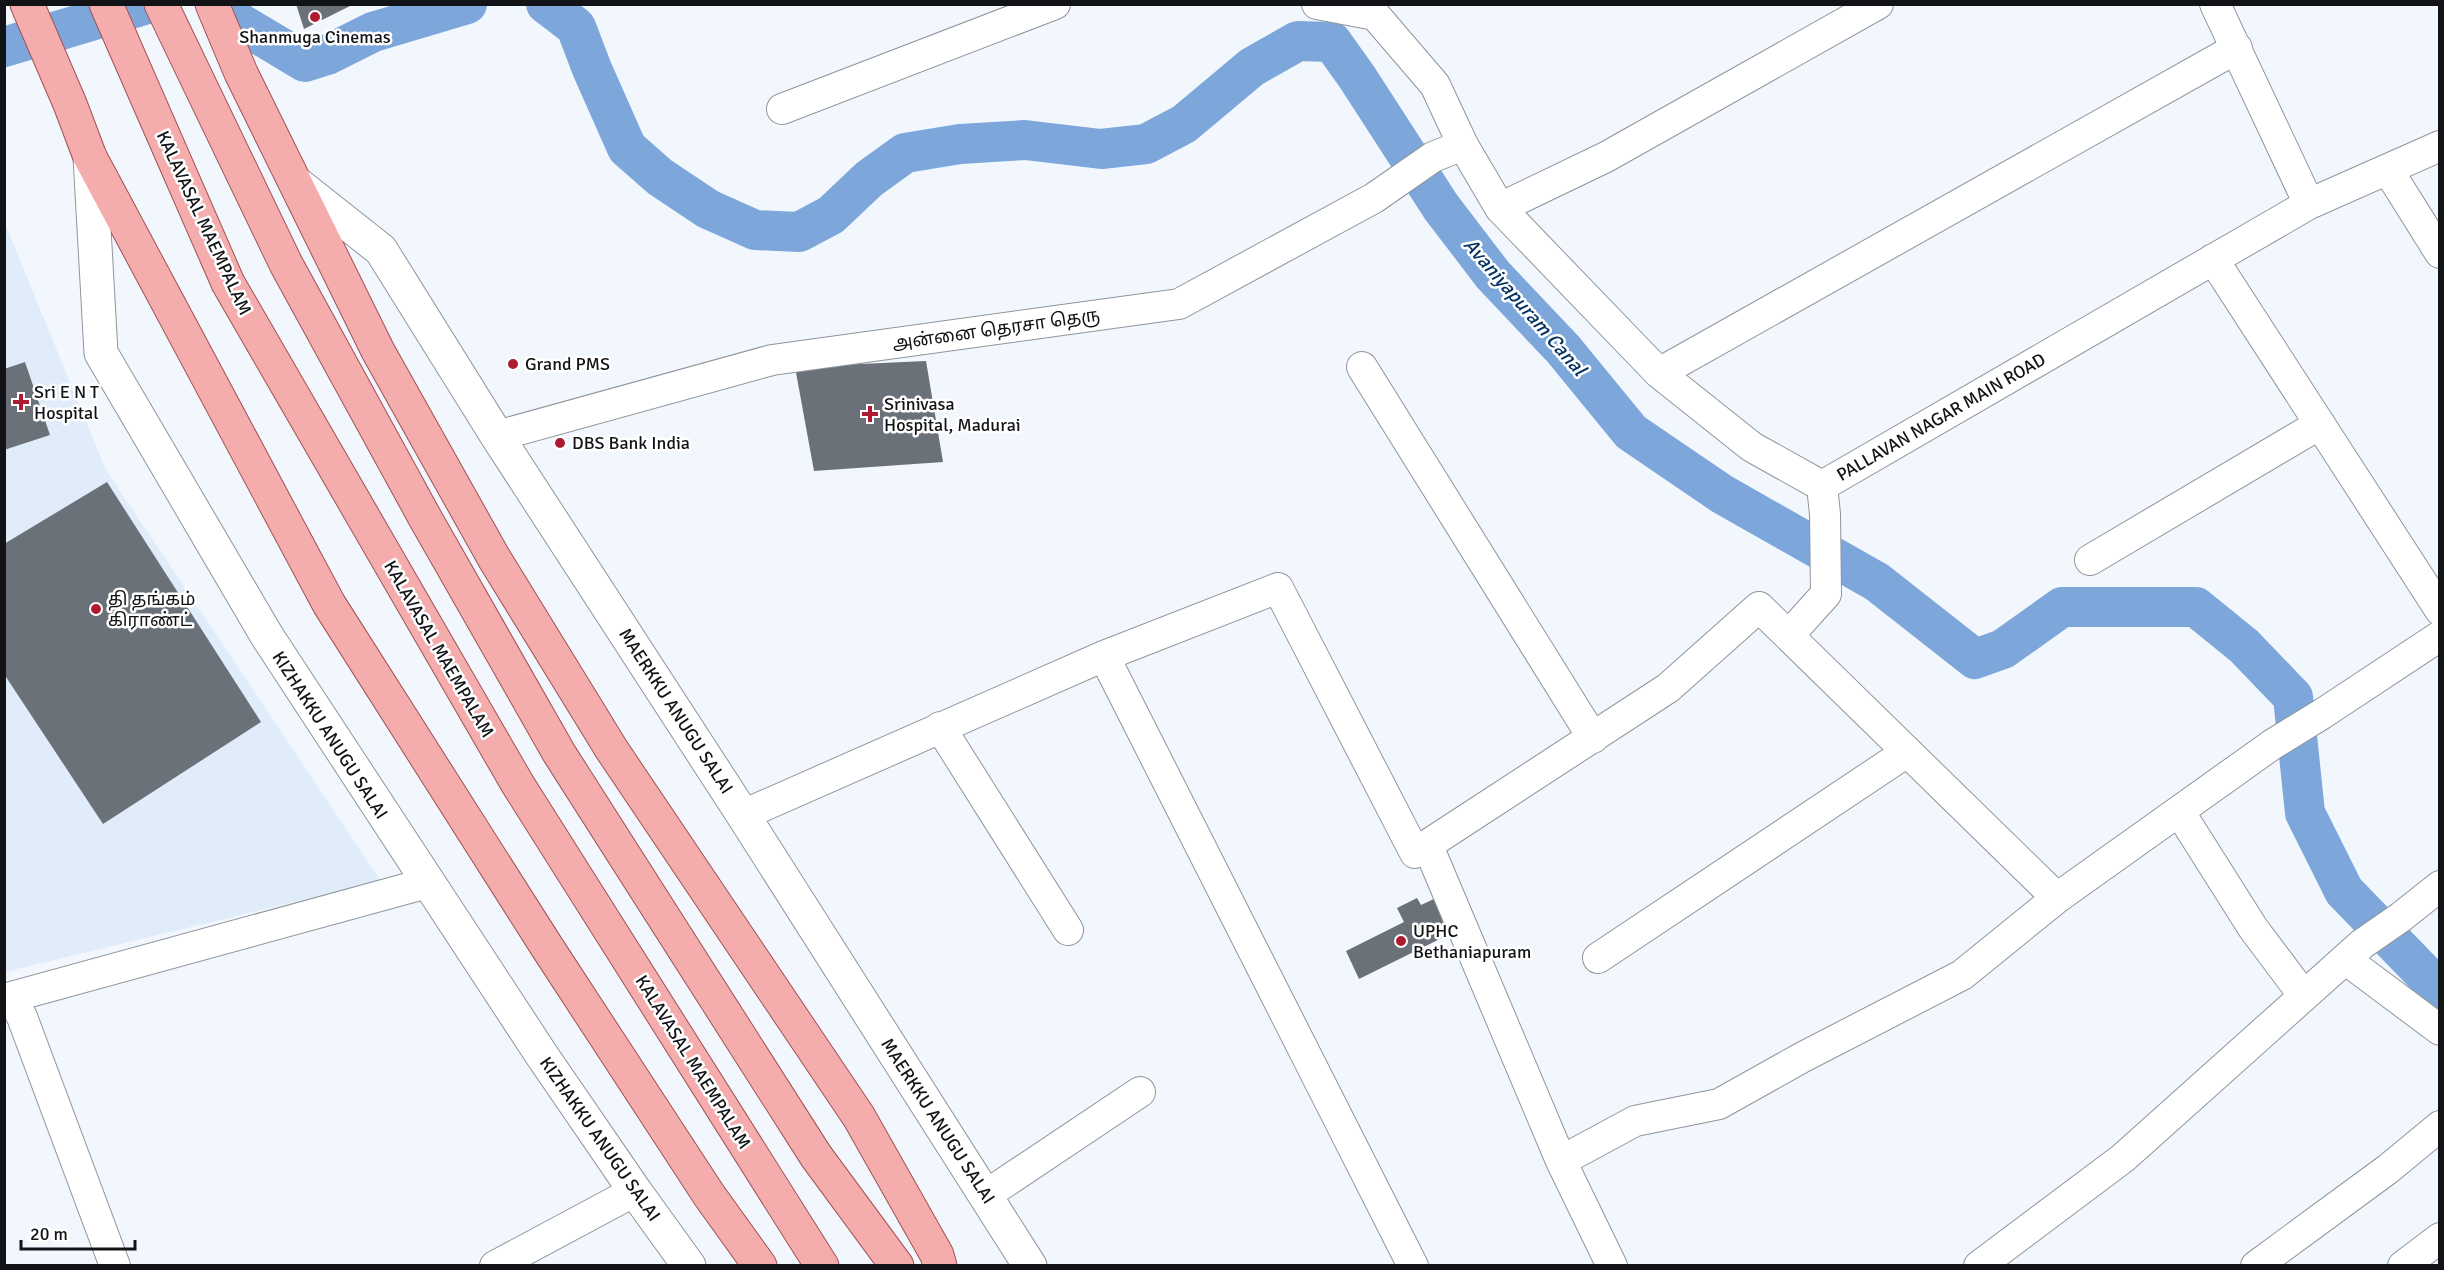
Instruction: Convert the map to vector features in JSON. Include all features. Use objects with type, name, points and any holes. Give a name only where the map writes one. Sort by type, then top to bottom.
[{"type":"main road","name":"KALAVASAL MAEMPALAM","points":[[106,4],[228,283],[517,783],[822,1266]]},
{"type":"main road","points":[[161,4],[286,264],[423,516],[559,753],[816,1156],[897,1266]]},
{"type":"main road","points":[[212,4],[241,73],[378,351],[494,558],[612,750],[859,1117],[937,1255],[940,1266]]},
{"type":"main road","points":[[28,7],[70,104],[90,158],[329,604],[547,947],[709,1195],[760,1266]]},
{"type":"street","points":[[782,109],[1055,4]]},
{"type":"street","name":"PALLAVAN NAGAR MAIN ROAD","points":[[1317,4],[1375,15],[1435,85],[1463,145],[1500,208],[1659,373],[1823,500],[2213,259],[2309,204],[2439,146]]},
{"type":"street","points":[[1500,208],[1606,157],[1878,4]]},
{"type":"street","points":[[2215,4],[2309,204]]},
{"type":"street","points":[[1659,373],[2237,48]]},
{"type":"street","name":"அன்னை தெரசா தெரு","points":[[497,436],[772,360],[1179,304],[1374,198],[1433,157],[1463,145]]},
{"type":"street","name":"KIZHAKKU ANUGU SALAI","points":[[90,158],[101,353],[267,636],[427,883],[635,1191],[689,1266]]},
{"type":"street","points":[[2388,170],[2439,253]]},
{"type":"street","name":"MAERKKU ANUGU SALAI","points":[[295,182],[381,250],[497,436],[743,815],[1030,1266]]},
{"type":"street","points":[[2213,259],[2439,610]]},
{"type":"street","points":[[1362,367],[1593,738]]},
{"type":"street","points":[[2090,560],[2319,424]]},
{"type":"street","points":[[1789,635],[1826,594],[1823,500]]},
{"type":"street","points":[[743,815],[1104,656],[1278,588],[1415,854],[1668,688],[1759,607],[2056,898]]},
{"type":"street","points":[[1561,1161],[1635,1121],[1719,1104],[1962,975],[2056,898],[2273,744],[2439,636]]},
{"type":"street","points":[[1104,656],[1413,1266]]},
{"type":"street","points":[[940,727],[1068,930]]},
{"type":"street","points":[[1598,958],[1907,752]]},
{"type":"street","points":[[2179,811],[2253,928],[2304,996]]},
{"type":"street","points":[[1428,846],[1561,1161],[1612,1266]]},
{"type":"street","points":[[115,1266],[22,1017],[8,998],[427,883]]},
{"type":"street","points":[[1979,1266],[2123,1158],[2353,952],[2439,886]]},
{"type":"street","points":[[2353,952],[2439,1030]]},
{"type":"street","points":[[986,1195],[1140,1092]]},
{"type":"street","points":[[2256,1266],[2388,1169],[2439,1126]]},
{"type":"street","points":[[495,1266],[635,1191]]},
{"type":"street","points":[[2403,1266],[2439,1238]]},
{"type":"shaded area","points":[[4,221],[106,470],[381,881],[5,972]]},
{"type":"building","name":"Shanmuga Cinemas","points":[[296,4],[354,4],[304,29]]},
{"type":"building","name":"Srinivasa Hospital, Madurai","points":[[926,361],[943,462],[814,471],[795,367]]},
{"type":"building","name":"Sri E N T Hospital","points":[[25,362],[50,435],[4,450],[4,369]]},
{"type":"building","name":"தி தங்கம் கிராண்ட்","points":[[107,482],[261,722],[103,824],[4,674],[4,544]]},
{"type":"building","name":"UPHC Bethaniapuram","points":[[1438,897],[1456,931],[1359,979],[1346,951],[1404,922],[1397,908],[1417,898],[1421,905]]},
{"type":"waterway","name":"Avaniyapuram Canal","points":[[4,47],[147,4]]},
{"type":"waterway","name":"Avaniyapuram Canal","points":[[219,4],[223,13],[305,62],[327,55],[373,32],[467,4]]},
{"type":"waterway","name":"Avaniyapuram Canal","points":[[546,4],[576,27],[627,148],[660,177],[708,209],[755,230],[799,232],[831,215],[869,179],[905,153],[960,144],[1025,140],[1101,149],[1146,144],[1184,124],[1252,67],[1298,41],[1332,42],[1441,207],[1493,275],[1563,349],[1631,432],[1722,494],[1877,582],[1975,659],[2003,649],[2062,607],[2196,607],[2244,646],[2293,697],[2305,813],[2344,891],[2440,990]]},
{"type":"place","name":"Shanmuga Cinemas","points":[[315,17]]},
{"type":"place","name":"Grand PMS","points":[[513,364]]},
{"type":"place","name":"Sri E N T Hospital","points":[[21,402]]},
{"type":"place","name":"Srinivasa Hospital, Madurai","points":[[870,414]]},
{"type":"place","name":"DBS Bank India","points":[[560,443]]},
{"type":"place","name":"தி தங்கம் கிராண்ட்","points":[[96,609]]},
{"type":"place","name":"UPHC Bethaniapuram","points":[[1401,941]]}]
